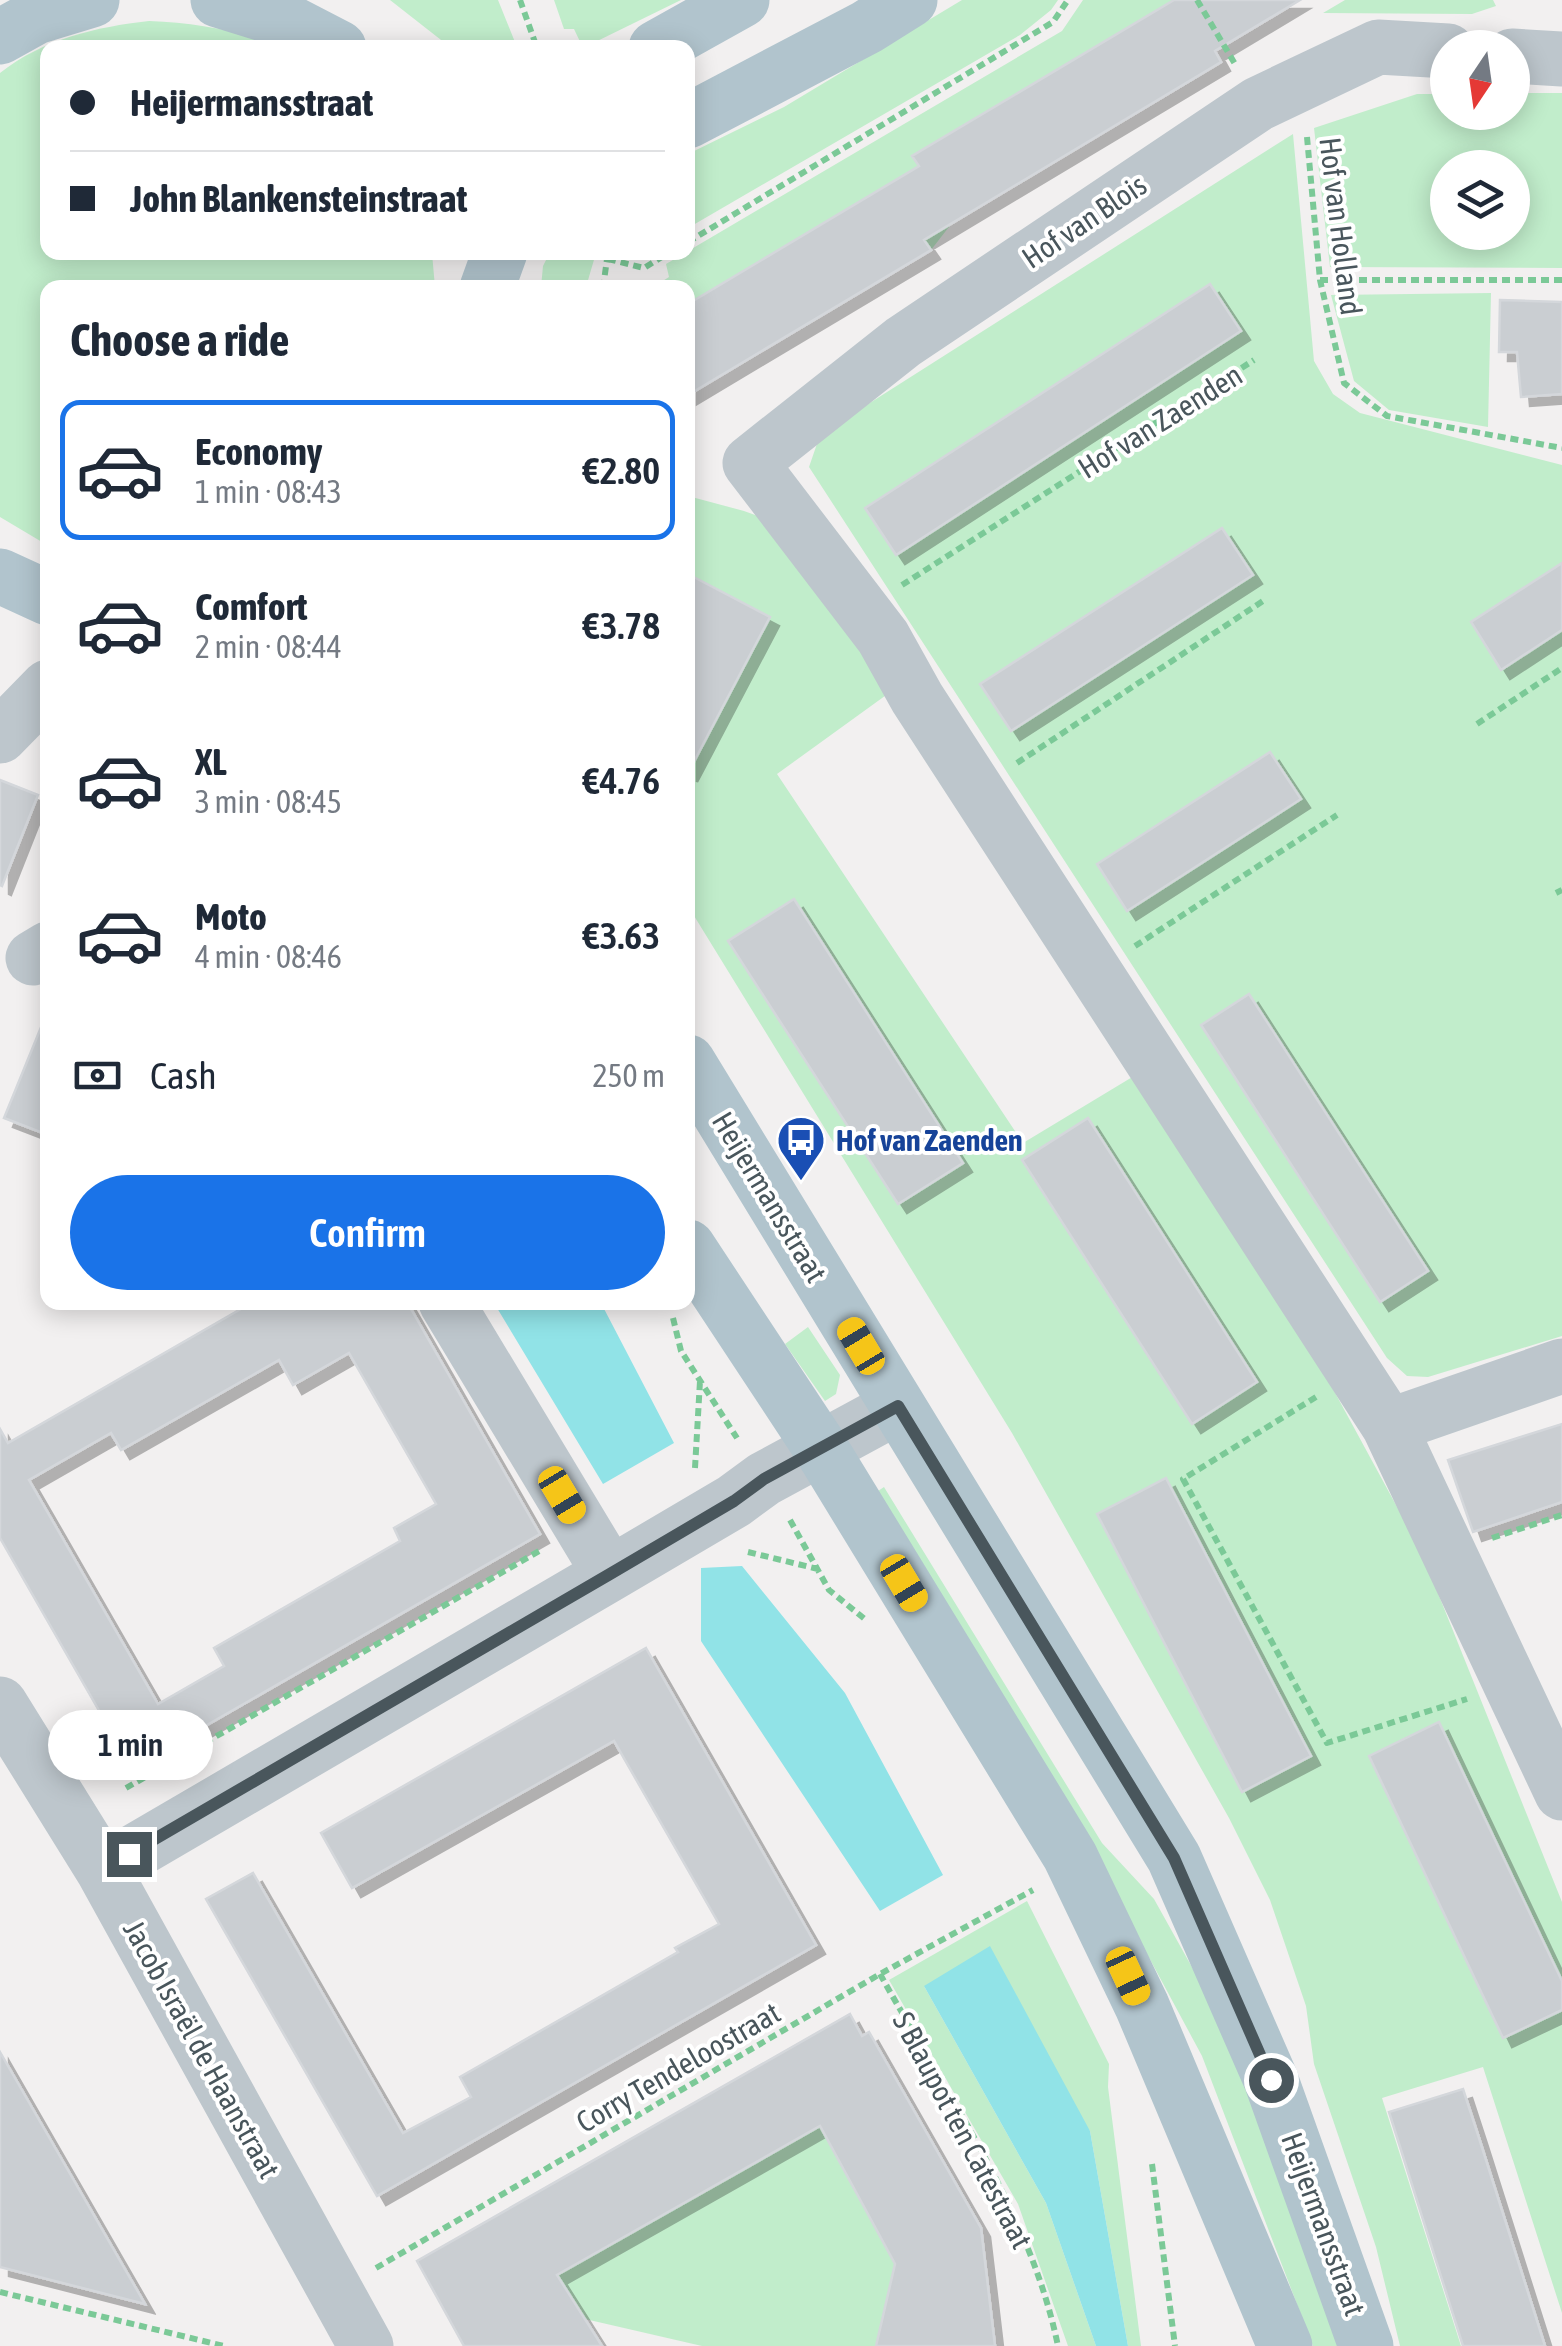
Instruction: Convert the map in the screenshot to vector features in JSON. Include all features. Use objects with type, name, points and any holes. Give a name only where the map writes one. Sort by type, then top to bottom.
[{"type":"main road","points":[[0,37],[36,18],[92,0]]},
{"type":"main road","points":[[218,0],[289,22],[324,40]]},
{"type":"main road","points":[[670,40],[742,0]]},
{"type":"main road","points":[[695,116],[867,27],[910,0]]},
{"type":"main road","points":[[0,576],[40,594]]},
{"type":"main road","name":"Heijermansstraat","points":[[695,1073],[1174,1858],[1271,2080],[1366,2346]]},
{"type":"main road","points":[[695,1258],[820,1447],[1070,1856],[1142,2006],[1285,2346]]},
{"type":"street","name":"Hof van Blois","points":[[863,610],[750,463],[902,342],[1280,92],[1378,47],[1430,50]]},
{"type":"street","points":[[1530,57],[1562,59]]},
{"type":"street","points":[[863,610],[1389,1426],[1562,1792]]},
{"type":"street","points":[[451,1310],[610,1574]]},
{"type":"street","points":[[1389,1426],[1562,1366]]},
{"type":"street","points":[[103,1870],[820,1447],[898,1406]]},
{"type":"street","name":"Jacob Israël de Haanstraat","points":[[0,1704],[103,1870],[366,2346]]},
{"type":"path","points":[[520,0],[535,40]]},
{"type":"path","points":[[695,238],[1053,22],[1068,0]]},
{"type":"path","points":[[1197,0],[1280,92]]},
{"type":"path","name":"Hof van Holland","points":[[1280,92],[1344,384],[1387,416],[1562,448]]},
{"type":"path","points":[[620,260],[644,268],[657,260]]},
{"type":"path","points":[[1320,280],[1562,280]]},
{"type":"path","name":"Hof van Zaenden","points":[[863,610],[1254,360]]},
{"type":"path","points":[[978,788],[1263,601]]},
{"type":"path","points":[[1476,724],[1562,668]]},
{"type":"path","points":[[1096,971],[1337,815]]},
{"type":"path","points":[[1354,1373],[1184,1480],[1327,1743],[1511,1684]]},
{"type":"path","points":[[1448,1552],[1562,1515]]},
{"type":"path","points":[[126,1788],[581,1527]]},
{"type":"path","name":"Corry Tendeloostraat","points":[[337,2291],[880,1974],[1043,1885]]},
{"type":"path","name":"S Blaupot ten Catestraat","points":[[880,1974],[1011,2209],[1050,2310],[1058,2346]]},
{"type":"path","points":[[1152,2160],[1176,2346]]},
{"type":"path","points":[[0,2292],[224,2346]]},
{"type":"green space","points":[[390,0],[498,0],[514,40],[441,40]]},
{"type":"green space","points":[[554,0],[681,0],[599,40],[579,40],[574,29],[564,29]]},
{"type":"green space","points":[[962,0],[1058,0],[1020,35],[695,224],[695,151],[784,107]]},
{"type":"green space","points":[[1083,0],[1174,0],[913,155],[952,223],[931,250],[890,183],[695,301],[695,280],[664,280],[669,277],[666,264],[673,260],[695,260],[695,247],[1062,31]]},
{"type":"green space","points":[[1345,0],[1493,0],[1496,6],[1472,14],[1323,13]]},
{"type":"green space","points":[[149,21],[182,23],[257,40],[60,40]]},
{"type":"green space","points":[[40,48],[40,260],[433,260],[434,280],[40,280],[40,541],[0,517],[0,73]]},
{"type":"green space","points":[[1530,93],[1562,93],[1562,268],[1330,267],[1314,128],[1417,94],[1430,94],[1430,130],[1530,130]]},
{"type":"green space","points":[[1293,134],[1314,361],[1333,394],[1360,413],[1562,465],[1562,1336],[1428,1377],[1407,1376],[1387,1358],[809,467],[819,438],[854,413]]},
{"type":"green space","points":[[546,260],[594,260],[588,280],[542,280]]},
{"type":"green space","points":[[1491,293],[1488,427],[1389,410],[1354,381],[1331,295]]},
{"type":"green space","points":[[695,498],[780,524],[889,693],[777,774],[1023,1143],[1134,1076],[1327,1378],[1421,1551],[1562,1902],[1562,2313],[1483,2067],[1382,2098],[1461,2346],[1400,2346],[1376,2247],[1314,2064],[1306,2006],[1270,1900],[1229,1818],[1012,1433],[695,917]]},
{"type":"green space","points":[[808,1327],[840,1375],[836,1394],[825,1401],[785,1344]]},
{"type":"green space","points":[[884,1487],[1102,1843],[1154,1899],[1237,2048],[1346,2346],[1313,2346],[1202,2056],[1046,1766],[878,1491]]},
{"type":"green space","points":[[1027,1901],[1109,2064],[1108,2087],[1141,2346],[1128,2346],[1090,2131],[924,1986],[1046,2203],[1096,2346],[1068,2346],[1018,2204],[889,1980]]},
{"type":"green space","points":[[820,2126],[895,2264],[876,2346],[702,2346],[585,2319],[557,2275]]},
{"type":"water","points":[[498,1310],[605,1310],[674,1443],[603,1484]]},
{"type":"water","points":[[742,1566],[845,1693],[943,1875],[880,1911],[701,1641],[701,1568]]},
{"type":"water","points":[[990,1946],[1090,2131],[1128,2346],[1096,2346],[1046,2203],[924,1986]]},
{"type":"building","points":[[1174,0],[1300,0],[1215,51],[1221,62],[924,240],[931,250],[695,391],[695,300],[919,166],[912,156]]},
{"type":"building","points":[[1210,284],[1241,331],[896,555],[865,508]]},
{"type":"building","points":[[1500,300],[1562,302],[1562,394],[1521,397],[1517,352],[1499,352]]},
{"type":"building","points":[[1222,528],[1253,575],[1011,731],[980,684]]},
{"type":"building","points":[[1562,563],[1562,630],[1501,670],[1471,622]]},
{"type":"building","points":[[695,578],[770,617],[695,760]]},
{"type":"building","points":[[1270,752],[1301,799],[1127,911],[1097,864]]},
{"type":"building","points":[[0,780],[38,795],[2,886],[0,885]]},
{"type":"building","points":[[794,899],[963,1163],[898,1204],[728,941]]},
{"type":"building","points":[[1249,994],[1428,1271],[1380,1302],[1201,1025]]},
{"type":"building","points":[[40,1030],[40,1132],[4,1118]]},
{"type":"building","points":[[1088,1118],[1257,1382],[1192,1424],[1022,1160]]},
{"type":"building","points":[[239,1310],[412,1310],[540,1534],[132,1768],[0,1538],[0,1429],[8,1443]],"holes":[[[349,1353],[436,1504],[394,1528],[400,1541],[214,1648],[224,1666],[158,1704],[29,1480],[111,1433],[121,1450],[279,1360],[293,1385]]]},
{"type":"building","points":[[1562,1424],[1562,1502],[1473,1532],[1448,1460]]},
{"type":"building","points":[[1166,1478],[1311,1756],[1242,1792],[1097,1514]]},
{"type":"building","points":[[646,1648],[816,1945],[377,2196],[206,1899],[253,1873],[403,2133],[471,2097],[460,2077],[678,1952],[675,1948],[719,1924],[614,1741],[352,1888],[321,1833]]},
{"type":"building","points":[[1439,1722],[1562,1981],[1562,2010],[1503,2038],[1369,1756]]},
{"type":"building","points":[[850,2014],[862,2036],[869,2032],[981,2228],[995,2346],[876,2346],[895,2264],[820,2126],[557,2275],[602,2346],[464,2346],[417,2261]]},
{"type":"building","points":[[0,2052],[145,2304],[0,2267]]},
{"type":"building","points":[[1463,2089],[1545,2346],[1463,2346],[1389,2112]]},
{"type":"place","name":"Hof van Zaenden","points":[[801,1182]]},
{"type":"route","points":[[129,1854],[734,1501],[764,1479],[898,1406],[1174,1858],[1271,2080]]}]
